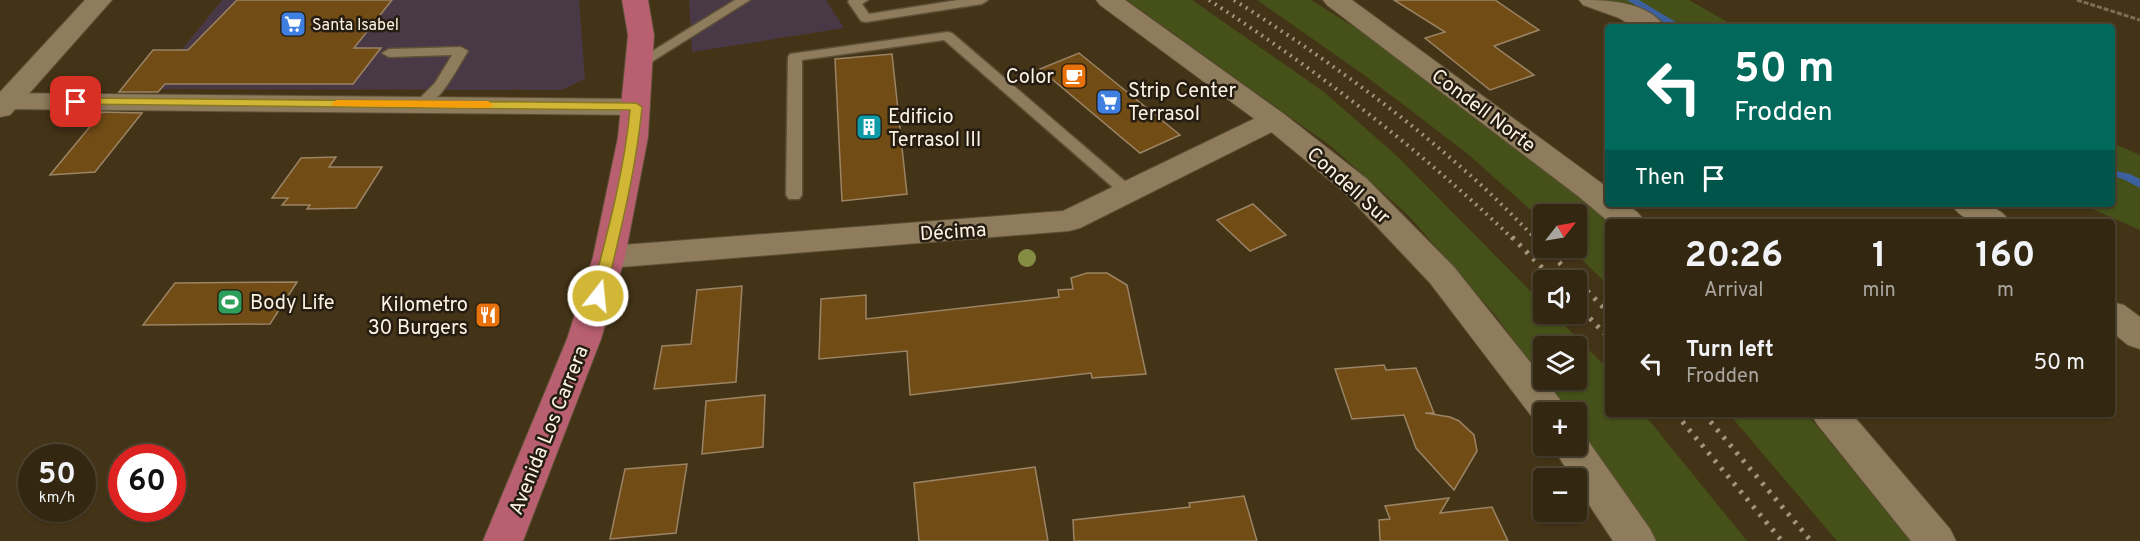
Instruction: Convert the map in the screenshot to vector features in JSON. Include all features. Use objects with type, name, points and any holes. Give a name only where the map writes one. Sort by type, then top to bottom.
[{"type":"main road","name":"Avenida Los Carrera","points":[[503,541],[584,339],[609,257],[633,137],[641,35],[635,0]]},
{"type":"street","points":[[2,104],[99,0]]},
{"type":"street","name":"Condell Sur","points":[[1109,0],[1274,120],[1356,186],[1442,275],[1541,402]]},
{"type":"street","name":"Condell Norte","points":[[1336,0],[1605,202]]},
{"type":"street","points":[[1592,0],[1628,13],[1647,24]]},
{"type":"street","points":[[2,104],[421,104],[636,107]]},
{"type":"street","name":"Décima","points":[[609,257],[1069,221],[1274,120]]},
{"type":"street","name":"Condell Norte","points":[[1611,207],[1625,219]]},
{"type":"street","points":[[1972,207],[1990,219]]},
{"type":"street","points":[[2115,316],[2140,336]]},
{"type":"street","points":[[1833,417],[1936,541]]},
{"type":"street","points":[[1578,456],[1636,541]]},
{"type":"lane","points":[[640,63],[744,0]]},
{"type":"lane","points":[[862,0],[854,2],[866,18],[982,0]]},
{"type":"lane","points":[[794,195],[795,57],[947,36],[1129,193]]},
{"type":"lane","points":[[389,53],[461,51],[440,85],[421,104]]},
{"type":"path","points":[[2077,0],[2140,20]]},
{"type":"shaded area","points":[[222,0],[579,0],[585,79],[561,90],[150,89]]},
{"type":"shaded area","points":[[689,0],[826,0],[844,28],[692,52]]},
{"type":"green space","points":[[1127,0],[1192,0],[1324,92],[1397,156],[1533,294],[1533,324],[1563,324],[1575,336],[1533,336],[1533,367],[1496,316],[1409,216],[1332,147]]},
{"type":"green space","points":[[1257,0],[1311,0],[1383,45],[1543,163],[1607,219],[1605,282],[1580,258],[1587,258],[1587,204],[1533,204],[1533,212],[1468,154],[1367,77]]},
{"type":"green space","points":[[1589,0],[1689,0],[1731,24],[1645,24],[1608,11]]},
{"type":"green space","points":[[2115,144],[2140,155],[2140,230],[2088,207],[2115,207]]},
{"type":"green space","points":[[1587,348],[1605,366],[1605,417],[1646,417],[1747,541],[1655,541],[1587,442],[1587,402],[1559,402],[1550,390],[1587,390]]},
{"type":"green space","points":[[1732,417],[1809,417],[1910,541],[1837,541]]},
{"type":"building","name":"Santa Isabel","points":[[237,0],[392,0],[354,48],[381,48],[353,84],[165,84],[158,92],[119,92],[153,50],[188,50]]},
{"type":"building","points":[[1394,0],[1495,0],[1539,30],[1494,46],[1534,75],[1490,90],[1425,38],[1445,32]]},
{"type":"building","name":"Strip Center Terrasol","points":[[1079,53],[1180,135],[1140,153],[1040,69]]},
{"type":"building","name":"Edificio Terrasol III","points":[[892,54],[907,194],[842,201],[835,59]]},
{"type":"building","points":[[102,112],[142,113],[95,172],[50,175]]},
{"type":"building","points":[[336,157],[329,167],[382,167],[356,208],[307,209],[310,205],[282,205],[288,198],[272,198],[301,158]]},
{"type":"building","points":[[1253,204],[1286,235],[1250,251],[1217,220]]},
{"type":"building","points":[[1087,273],[1107,273],[1127,285],[1146,374],[1092,378],[1091,373],[910,395],[907,351],[819,359],[821,299],[866,295],[866,319],[1059,297],[1058,290],[1073,289],[1071,278]]},
{"type":"building","points":[[297,282],[270,324],[143,325],[175,283]]},
{"type":"building","points":[[742,286],[736,382],[654,389],[662,346],[691,344],[697,290]]},
{"type":"building","points":[[1384,365],[1386,370],[1416,368],[1434,413],[1425,413],[1450,417],[1459,421],[1474,435],[1477,451],[1454,490],[1416,448],[1404,415],[1352,419],[1335,369]]},
{"type":"building","points":[[765,395],[763,447],[702,454],[706,401]]},
{"type":"building","points":[[687,464],[676,533],[610,539],[625,469]]},
{"type":"building","points":[[1035,467],[1048,541],[919,541],[914,483]]},
{"type":"building","points":[[1244,496],[1257,541],[1074,541],[1073,520],[1190,507],[1189,503]]},
{"type":"building","points":[[1449,498],[1440,513],[1492,507],[1508,541],[1380,541],[1379,520],[1390,519],[1385,506]]},
{"type":"waterway","points":[[1632,0],[1674,24]]},
{"type":"waterway","points":[[2115,174],[2126,176],[2140,184]]},
{"type":"railway","points":[[1209,0],[1367,112],[1513,239]]},
{"type":"railway","points":[[1234,0],[1323,59],[1409,123],[1482,186],[1533,236]]},
{"type":"railway","points":[[1512,237],[1544,270]]},
{"type":"railway","points":[[1555,258],[1605,309]]},
{"type":"railway","points":[[1587,315],[1605,334]]},
{"type":"railway","points":[[1679,417],[1782,541]]},
{"type":"railway","points":[[1707,417],[1811,541]]},
{"type":"slow traffic","points":[[337,103],[488,105]]},
{"type":"place","name":"Santa Isabel","points":[[293,24]]},
{"type":"place","name":"Color","points":[[1074,76]]},
{"type":"place","name":"Strip Center Terrasol","points":[[1109,102]]},
{"type":"place","name":"Edificio Terrasol III","points":[[869,127]]},
{"type":"place","name":"Body Life","points":[[230,302]]},
{"type":"place","name":"Kilometro 30 Burgers","points":[[488,315]]},
{"type":"route","points":[[76,102],[636,107],[633,137],[619,210],[598,296]]}]
